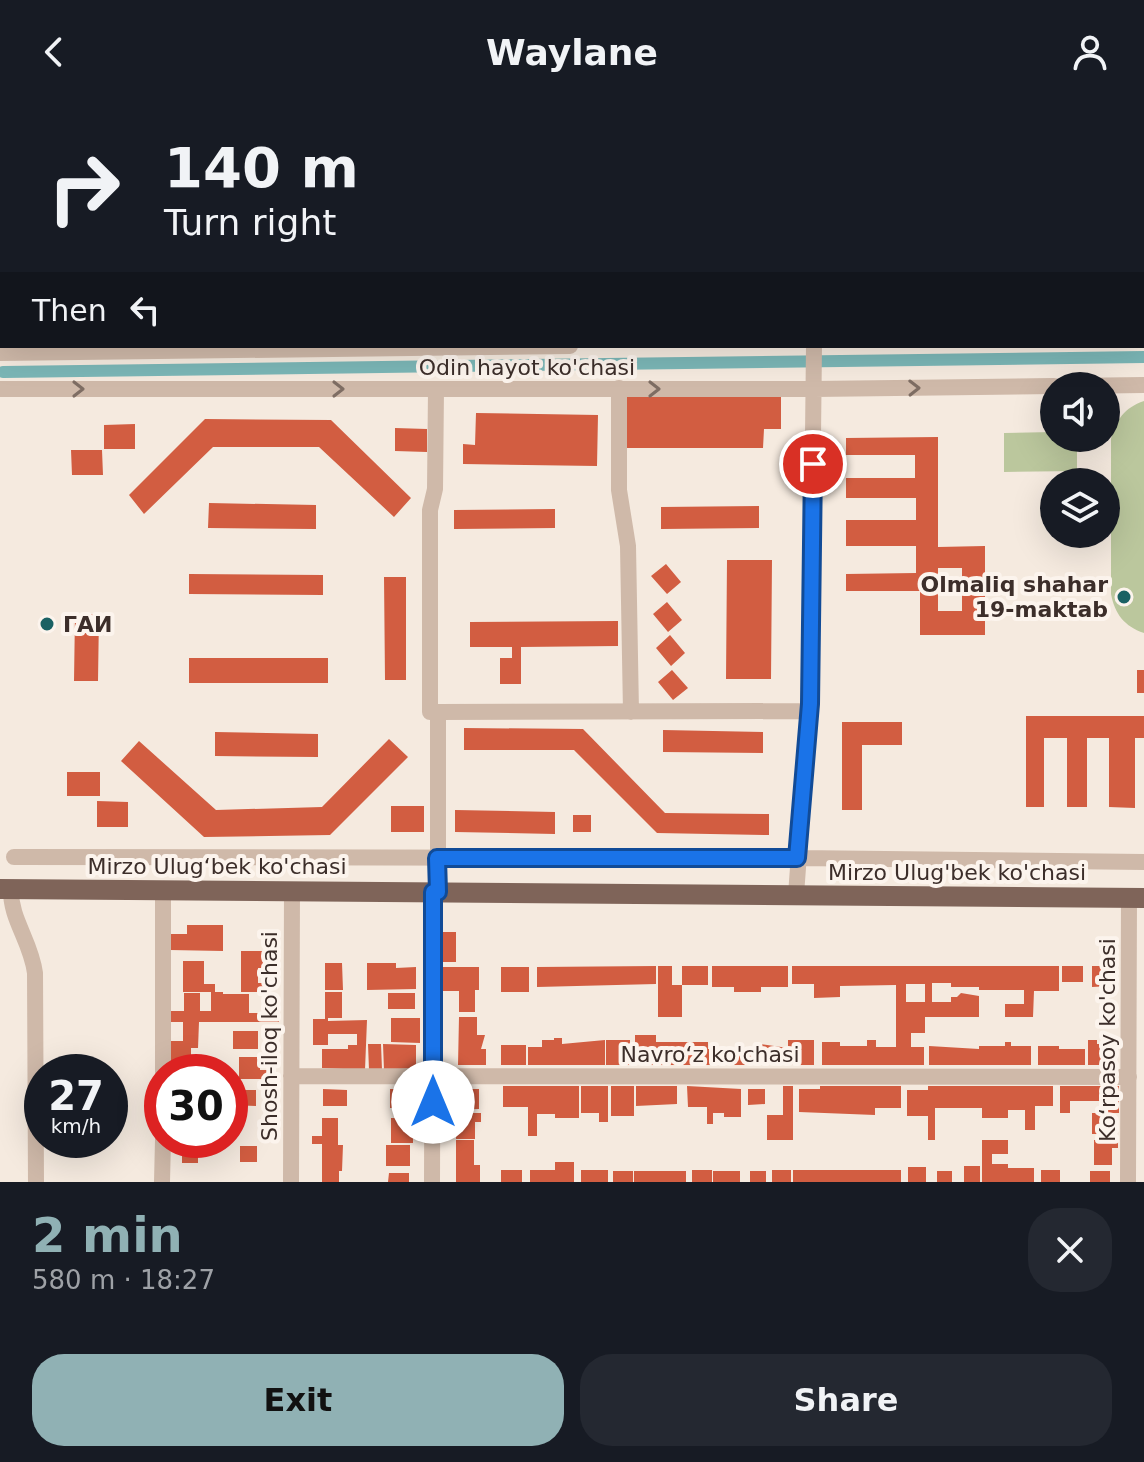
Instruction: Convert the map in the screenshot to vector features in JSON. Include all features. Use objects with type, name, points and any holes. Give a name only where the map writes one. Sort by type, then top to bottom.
[{"type":"main road","name":"Mirzo Ulug‘bek ko'chasi","points":[[5,889],[436,892]]},
{"type":"main road","name":"Mirzo Ulug'bek ko'chasi","points":[[436,892],[1137,898]]},
{"type":"street","name":"Odin hayot ko'chasi","points":[[0,353],[305,348]]},
{"type":"street","points":[[796,895],[809,711],[814,348]]},
{"type":"street","points":[[1120,385],[1144,385]]},
{"type":"street","name":"Odin hayot ko'chasi","points":[[0,389],[1040,386]]},
{"type":"street","points":[[619,388],[619,490],[628,535],[631,712]]},
{"type":"street","points":[[430,712],[430,510],[435,489],[436,389]]},
{"type":"street","points":[[432,1182],[438,712],[809,711]]},
{"type":"street","points":[[14,857],[797,858],[1144,862]]},
{"type":"street","points":[[5,889],[10,907],[30,946],[35,973],[36,1182]]},
{"type":"street","points":[[163,890],[163,1054]]},
{"type":"street","name":"Shosh-iloq ko'chasi","points":[[291,1182],[292,891]]},
{"type":"street","name":"Ko‘rpasoy ko'chasi","points":[[1128,1182],[1137,898]]},
{"type":"street","name":"Navro‘z ko'chasi","points":[[291,1076],[1129,1077]]},
{"type":"street","points":[[162,1182],[163,1158]]},
{"type":"green space","points":[[1144,401],[1144,633],[1122,618],[1111,594],[1111,548],[1120,548],[1120,468],[1111,468],[1111,452],[1120,452],[1120,419],[1131,407]]},
{"type":"green space","points":[[1040,432],[1040,452],[1077,452],[1077,468],[1004,472],[1004,433]]},
{"type":"building","points":[[626,393],[781,394],[781,429],[764,429],[763,448],[626,448]]},
{"type":"building","points":[[476,413],[598,415],[597,466],[463,464],[463,444],[475,445]]},
{"type":"building","points":[[205,419],[331,420],[411,498],[394,517],[319,447],[213,447],[144,514],[129,495]]},
{"type":"building","points":[[135,424],[135,449],[104,449],[104,425]]},
{"type":"building","points":[[395,428],[427,429],[427,452],[395,451]]},
{"type":"building","points":[[938,437],[938,547],[985,546],[985,635],[920,635],[920,591],[846,591],[846,574],[916,573],[916,546],[846,546],[846,520],[916,520],[916,498],[846,498],[846,478],[915,478],[915,455],[846,455],[846,438]],"holes":[[[938,568],[962,568],[962,611],[938,611]]]},
{"type":"building","points":[[71,450],[102,450],[103,475],[72,475]]},
{"type":"building","points":[[209,503],[316,505],[316,529],[208,528]]},
{"type":"building","points":[[759,506],[759,528],[661,529],[661,507]]},
{"type":"building","points":[[555,509],[555,528],[454,529],[454,510]]},
{"type":"building","points":[[727,560],[772,560],[771,679],[726,679]]},
{"type":"building","points":[[666,564],[681,582],[667,594],[651,576]]},
{"type":"building","points":[[189,574],[323,575],[323,595],[189,594]]},
{"type":"building","points":[[384,577],[406,577],[406,680],[385,680]]},
{"type":"building","points":[[667,602],[682,620],[668,632],[653,614]]},
{"type":"building","points":[[75,614],[99,614],[98,681],[74,681]]},
{"type":"building","points":[[618,621],[618,646],[521,647],[521,684],[500,684],[500,658],[512,658],[512,647],[470,647],[470,622]]},
{"type":"building","points":[[670,635],[685,653],[671,666],[656,648]]},
{"type":"building","points":[[189,658],[328,658],[328,683],[189,683]]},
{"type":"building","points":[[672,670],[688,688],[673,700],[658,682]]},
{"type":"building","points":[[1137,670],[1144,670],[1144,693],[1137,693]]},
{"type":"building","points":[[1026,716],[1144,716],[1144,738],[1135,738],[1135,808],[1109,807],[1109,738],[1087,738],[1087,807],[1067,807],[1067,738],[1044,738],[1044,807],[1026,807]]},
{"type":"building","points":[[842,722],[902,722],[902,745],[862,745],[862,810],[842,810]]},
{"type":"building","points":[[464,728],[583,729],[665,813],[769,814],[769,835],[657,833],[574,750],[464,750]]},
{"type":"building","points":[[663,730],[763,732],[763,753],[663,752]]},
{"type":"building","points":[[215,732],[318,734],[318,757],[215,756]]},
{"type":"building","points":[[389,739],[408,757],[330,835],[204,837],[121,761],[139,741],[216,810],[322,807]]},
{"type":"building","points":[[67,772],[100,772],[100,796],[67,796]]},
{"type":"building","points":[[97,801],[128,802],[128,827],[97,827]]},
{"type":"building","points":[[391,806],[424,806],[424,832],[391,832]]},
{"type":"building","points":[[455,810],[555,812],[555,834],[455,832]]},
{"type":"building","points":[[573,815],[591,815],[591,832],[573,832]]},
{"type":"building","points":[[187,925],[223,925],[223,951],[170,950],[170,934],[187,934]]},
{"type":"building","points":[[442,932],[456,932],[456,962],[442,962]]},
{"type":"building","points":[[241,951],[269,951],[269,968],[258,968],[258,983],[269,983],[269,992],[241,992]]},
{"type":"building","points":[[183,961],[204,961],[204,984],[215,984],[215,992],[223,994],[249,994],[249,1013],[279,1013],[279,1022],[199,1022],[198,1048],[191,1048],[191,1054],[170,1054],[170,1041],[183,1041],[183,1022],[169,1022],[169,1011],[184,1011],[184,993],[200,993],[200,1011],[211,1011],[211,992],[183,992]]},
{"type":"building","points":[[325,963],[342,963],[343,990],[325,990]]},
{"type":"building","points":[[367,963],[396,963],[396,968],[416,967],[416,989],[367,990]]},
{"type":"building","points":[[656,966],[656,984],[537,987],[537,967]]},
{"type":"building","points":[[658,966],[672,966],[672,985],[682,985],[682,1017],[658,1017]]},
{"type":"building","points":[[682,966],[708,966],[708,985],[682,985]]},
{"type":"building","points":[[712,966],[788,966],[788,987],[761,987],[761,992],[734,992],[734,987],[712,987]]},
{"type":"building","points":[[792,966],[1059,966],[1059,991],[1034,991],[1033,1017],[1005,1017],[1005,1004],[1024,1004],[1024,990],[979,990],[979,987],[932,983],[932,1002],[951,1002],[951,997],[961,993],[979,996],[979,1017],[925,1017],[925,1033],[911,1033],[911,1047],[924,1047],[924,1065],[822,1065],[822,1042],[867,1046],[867,1040],[876,1040],[876,1047],[896,1047],[896,985],[840,986],[840,997],[814,998],[814,984],[792,984]],"holes":[[[906,984],[925,984],[925,1002],[906,1002]]]},
{"type":"building","points":[[1062,966],[1083,966],[1083,982],[1062,982]]},
{"type":"building","points":[[1092,966],[1111,966],[1111,986],[1092,987]]},
{"type":"building","points":[[442,967],[479,967],[475,1012],[459,1012],[459,991],[442,991]]},
{"type":"building","points":[[501,967],[529,967],[529,992],[501,992]]},
{"type":"building","points":[[325,992],[342,992],[342,1018],[328,1018],[328,1021],[367,1020],[365,1070],[322,1068],[322,1049],[348,1049],[348,1045],[357,1045],[357,1034],[328,1034],[328,1045],[313,1045],[313,1019],[325,1019]]},
{"type":"building","points":[[388,993],[415,993],[415,1009],[388,1009]]},
{"type":"building","points":[[459,1017],[477,1017],[477,1035],[485,1035],[481,1049],[486,1049],[486,1065],[458,1065]]},
{"type":"building","points":[[391,1018],[420,1018],[420,1043],[391,1042]]},
{"type":"building","points":[[233,1031],[258,1031],[258,1049],[233,1049]]},
{"type":"building","points":[[635,1035],[656,1035],[656,1042],[708,1042],[708,1049],[761,1048],[761,1044],[788,1048],[788,1040],[814,1040],[814,1065],[635,1065]]},
{"type":"building","points":[[562,1038],[562,1044],[605,1040],[605,1065],[528,1065],[528,1047],[542,1047],[542,1040]]},
{"type":"building","points":[[606,1040],[630,1040],[630,1065],[606,1065]]},
{"type":"building","points":[[1088,1040],[1111,1044],[1111,1065],[1088,1065]]},
{"type":"building","points":[[1005,1042],[1011,1042],[1011,1046],[1031,1046],[1031,1065],[929,1065],[929,1046],[979,1049],[979,1046],[1005,1046]]},
{"type":"building","points":[[368,1044],[381,1044],[382,1070],[369,1070]]},
{"type":"building","points":[[383,1044],[416,1045],[416,1068],[384,1070]]},
{"type":"building","points":[[501,1045],[526,1045],[526,1065],[501,1065]]},
{"type":"building","points":[[1038,1046],[1085,1049],[1085,1065],[1038,1065]]},
{"type":"building","points":[[248,1057],[260,1057],[260,1070],[276,1070],[276,1079],[248,1079]]},
{"type":"building","points":[[503,1086],[579,1086],[579,1118],[537,1114],[537,1136],[528,1136],[528,1107],[503,1107]]},
{"type":"building","points":[[581,1086],[608,1086],[608,1122],[599,1122],[599,1113],[581,1113]]},
{"type":"building","points":[[611,1086],[634,1086],[634,1116],[611,1116]]},
{"type":"building","points":[[636,1086],[677,1086],[677,1104],[636,1106]]},
{"type":"building","points":[[687,1086],[741,1089],[741,1117],[724,1117],[724,1113],[713,1113],[713,1124],[707,1124],[707,1107],[688,1107]]},
{"type":"building","points":[[783,1086],[793,1086],[793,1140],[767,1140],[767,1115],[783,1115]]},
{"type":"building","points":[[820,1086],[901,1086],[901,1108],[875,1108],[875,1115],[799,1112],[799,1089],[820,1089]]},
{"type":"building","points":[[928,1086],[1053,1086],[1053,1106],[1035,1106],[1035,1130],[1025,1130],[1025,1110],[1008,1110],[1008,1118],[982,1118],[982,1108],[935,1108],[935,1140],[928,1140],[928,1116],[907,1116],[907,1090],[928,1090]]},
{"type":"building","points":[[1060,1086],[1119,1086],[1119,1113],[1111,1113],[1111,1134],[1092,1134],[1092,1113],[1101,1113],[1101,1101],[1070,1101],[1070,1113],[1060,1113]]},
{"type":"building","points":[[323,1089],[347,1090],[347,1106],[323,1106]]},
{"type":"building","points":[[390,1089],[417,1089],[417,1108],[390,1108]]},
{"type":"building","points":[[444,1089],[479,1089],[479,1109],[444,1110]]},
{"type":"building","points":[[748,1089],[765,1089],[765,1104],[748,1105]]},
{"type":"building","points":[[248,1090],[256,1090],[256,1106],[248,1106]]},
{"type":"building","points":[[266,1107],[276,1107],[276,1126],[266,1126]]},
{"type":"building","points":[[441,1113],[481,1113],[481,1122],[475,1122],[475,1139],[456,1139],[456,1121],[448,1121],[448,1140],[441,1140]]},
{"type":"building","points":[[322,1118],[338,1118],[338,1145],[343,1145],[339,1182],[322,1182],[322,1144],[312,1144],[312,1136],[322,1136]]},
{"type":"building","points":[[391,1118],[413,1118],[413,1143],[391,1143]]},
{"type":"building","points":[[456,1140],[474,1140],[474,1165],[480,1165],[480,1182],[456,1182]]},
{"type":"building","points":[[982,1140],[1008,1140],[1008,1154],[992,1154],[992,1164],[1008,1164],[1008,1168],[1034,1168],[1034,1182],[982,1182]]},
{"type":"building","points":[[1094,1140],[1118,1140],[1118,1148],[1112,1148],[1112,1165],[1094,1165]]},
{"type":"building","points":[[386,1145],[410,1145],[410,1166],[386,1166]]},
{"type":"building","points":[[248,1146],[257,1146],[257,1162],[240,1162],[240,1158],[248,1158]]},
{"type":"building","points":[[182,1158],[198,1158],[198,1163],[182,1163]]},
{"type":"building","points":[[555,1162],[574,1162],[574,1182],[530,1182],[530,1170],[555,1170]]},
{"type":"building","points":[[964,1166],[980,1166],[980,1182],[964,1182]]},
{"type":"building","points":[[908,1167],[926,1167],[926,1182],[908,1182]]},
{"type":"building","points":[[501,1170],[522,1170],[522,1182],[501,1182]]},
{"type":"building","points":[[581,1170],[608,1170],[608,1182],[581,1182]]},
{"type":"building","points":[[692,1170],[712,1170],[712,1182],[692,1182]]},
{"type":"building","points":[[772,1170],[791,1170],[791,1182],[772,1182]]},
{"type":"building","points":[[793,1170],[901,1170],[901,1182],[793,1182]]},
{"type":"building","points":[[1041,1170],[1060,1170],[1060,1182],[1041,1182]]},
{"type":"building","points":[[613,1171],[633,1171],[633,1182],[613,1182]]},
{"type":"building","points":[[634,1171],[686,1171],[686,1182],[634,1182]]},
{"type":"building","points":[[713,1171],[740,1171],[740,1182],[713,1182]]},
{"type":"building","points":[[750,1171],[766,1171],[766,1182],[750,1182]]},
{"type":"building","points":[[937,1171],[952,1171],[952,1182],[937,1182]]},
{"type":"building","points":[[1090,1171],[1110,1171],[1110,1182],[1090,1182]]},
{"type":"building","points":[[389,1173],[409,1173],[409,1182],[388,1182]]},
{"type":"waterway","points":[[3,372],[1144,357]]},
{"type":"place","name":"Olmaliq shahar 19-maktab","points":[[1124,597]]},
{"type":"place","name":"ГАИ","points":[[47,624]]},
{"type":"route","points":[[433,1102],[433,892],[438,892],[437,858],[797,858],[810,704],[813,464]]}]
